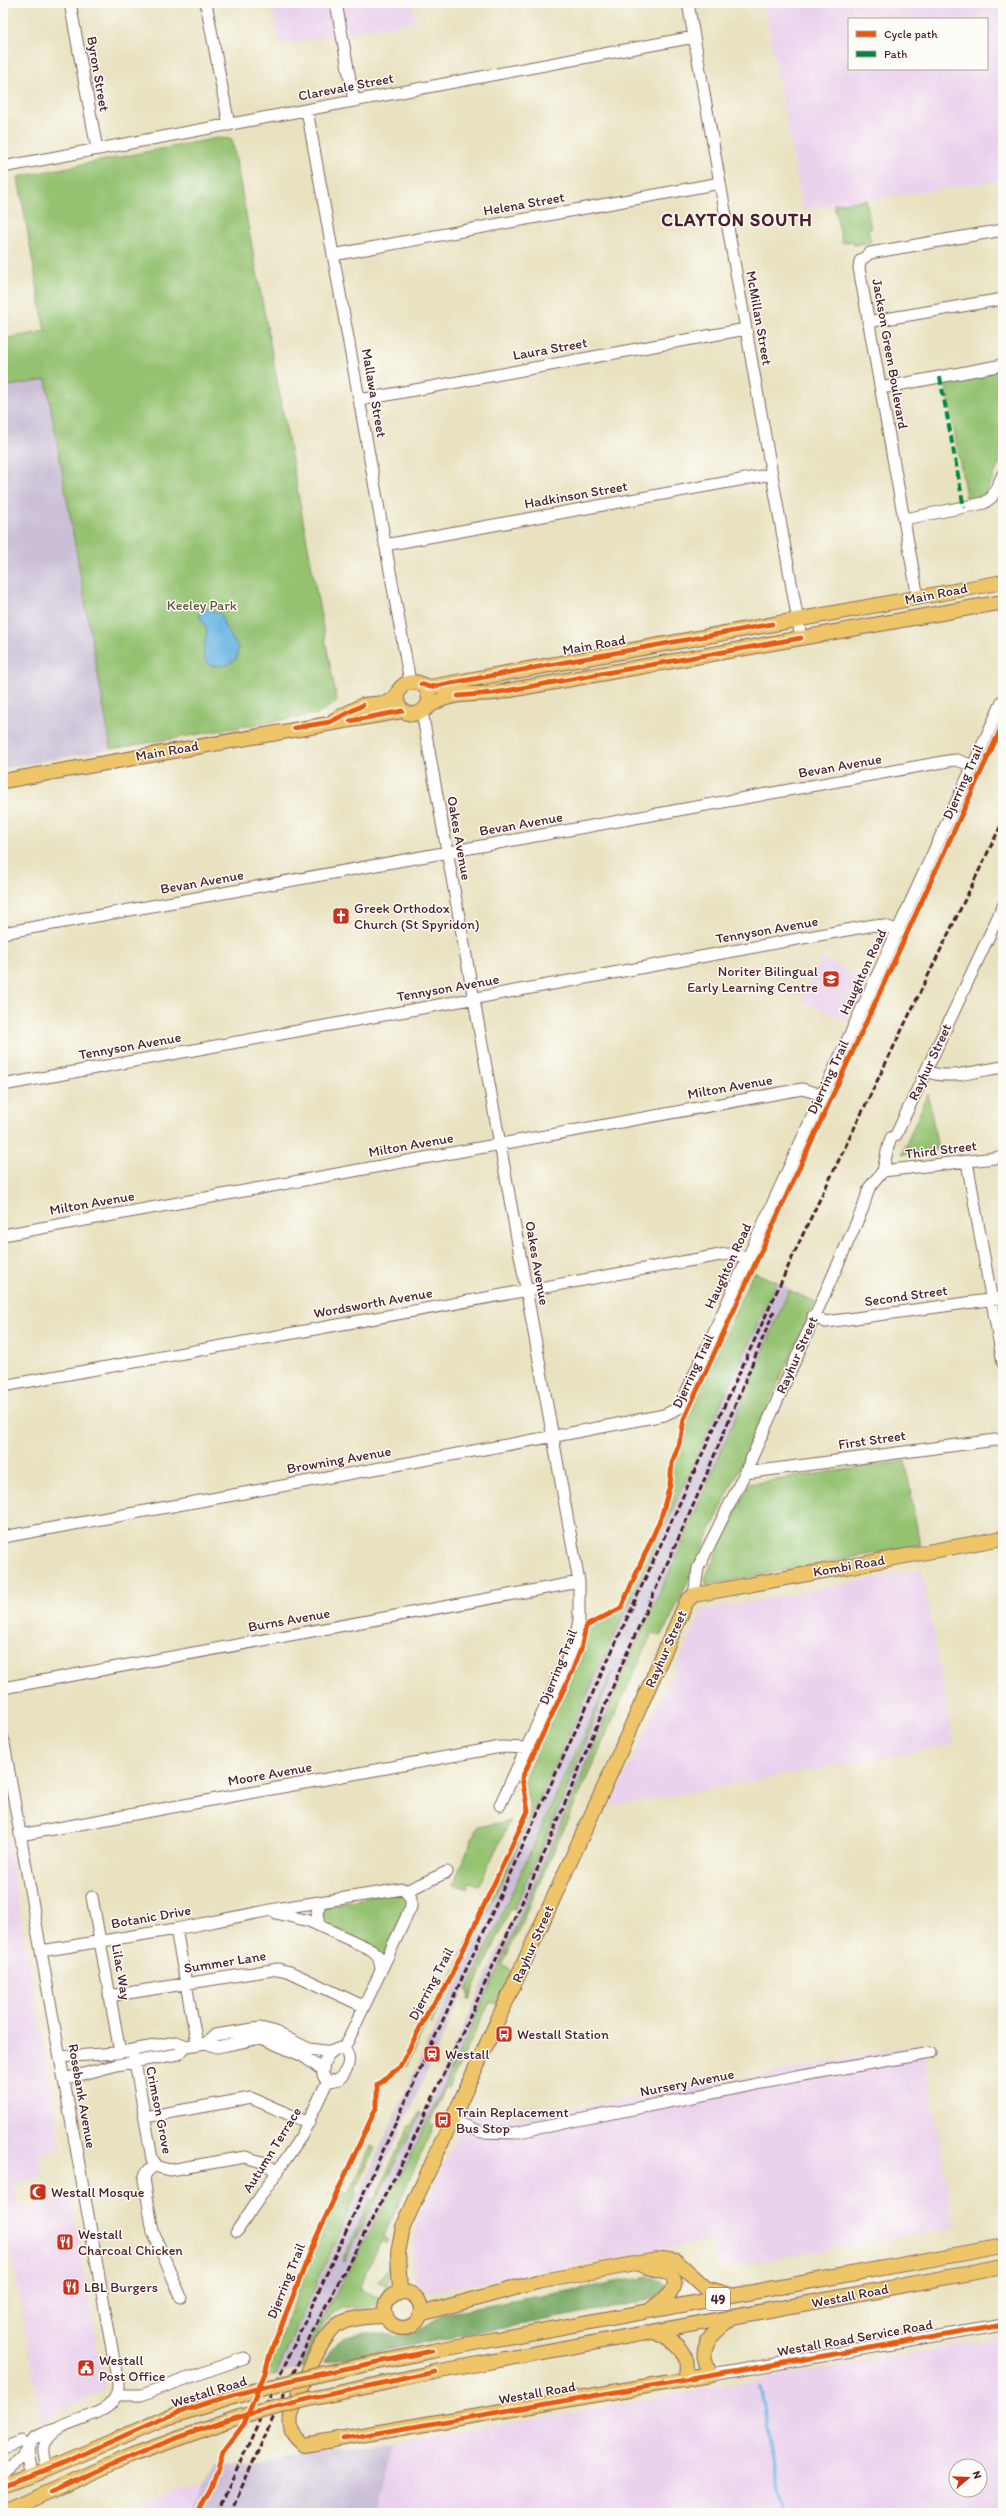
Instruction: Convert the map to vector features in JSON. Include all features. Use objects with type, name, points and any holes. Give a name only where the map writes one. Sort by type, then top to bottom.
[{"type":"main road","name":"Main Road","points":[[416,683],[430,687],[1003,582]]},
{"type":"main road","name":"Main Road","points":[[424,711],[438,699],[448,696],[494,693],[1003,602]]},
{"type":"main road","points":[[869,607],[873,625]]},
{"type":"main road","name":"Main Road","points":[[621,652],[624,670]]},
{"type":"main road","points":[[416,683],[429,692],[429,704],[424,711],[411,715],[399,704],[401,687],[416,683]]},
{"type":"main road","name":"Main Road","points":[[3,781],[330,722],[363,705],[385,703],[399,704]]},
{"type":"main road","name":"Kombi Road","points":[[694,1595],[1003,1538]]},
{"type":"main road","name":"Rayhur Street","points":[[400,2292],[398,2253],[403,2228],[607,1781],[682,1610],[687,1601],[694,1595]]},
{"type":"main road","name":"Westall Road","points":[[3,2485],[48,2470],[163,2419],[253,2391],[321,2374],[432,2350],[736,2296],[1003,2246]]},
{"type":"main road","points":[[420,2314],[537,2282],[670,2259],[686,2268],[706,2288],[736,2296]]},
{"type":"main road","points":[[627,2267],[656,2268],[668,2272],[674,2279],[674,2285],[670,2295],[645,2312]]},
{"type":"main road","name":"Westall Road","points":[[3,2512],[132,2455],[242,2416],[310,2399],[435,2372],[656,2333],[1003,2267]]},
{"type":"main road","points":[[400,2292],[406,2292],[416,2297],[421,2308],[420,2314],[415,2323],[404,2328],[393,2325],[386,2316],[388,2301],[400,2292]]},
{"type":"main road","name":"Westall Road","points":[[386,2316],[357,2318],[340,2324],[324,2342],[291,2414],[290,2427],[292,2434],[304,2445],[711,2375]]},
{"type":"main road","points":[[711,2375],[706,2363],[705,2347],[712,2335],[732,2318]]},
{"type":"main road","points":[[656,2333],[676,2342],[684,2351],[687,2365],[685,2380]]},
{"type":"main road","points":[[48,2470],[51,2492]]},
{"type":"main road","points":[[34,2475],[51,2492]]},
{"type":"street","name":"Byron Street","points":[[70,3],[97,149]]},
{"type":"street","points":[[206,3],[229,124]]},
{"type":"street","points":[[336,3],[354,101]]},
{"type":"street","name":"McMillan Street","points":[[688,3],[801,638]]},
{"type":"street","name":"Clarevale Street","points":[[3,167],[694,37]]},
{"type":"street","name":"Mallawa Street","points":[[307,110],[385,545],[416,683]]},
{"type":"street","name":"Helena Street","points":[[334,255],[720,183]]},
{"type":"street","name":"Jackson Green Boulevard","points":[[918,598],[905,519],[858,268],[860,260],[864,256],[1003,230]]},
{"type":"street","points":[[868,322],[1003,299]]},
{"type":"street","name":"Laura Street","points":[[360,400],[746,329]]},
{"type":"street","points":[[881,388],[1003,366]]},
{"type":"street","name":"Hadkinson Street","points":[[385,545],[772,474]]},
{"type":"street","points":[[905,519],[984,503],[992,497],[1003,474]]},
{"type":"street","name":"Haughton Road","points":[[679,1408],[899,931],[1003,700]]},
{"type":"street","name":"Oakes Avenue","points":[[424,711],[447,853],[554,1436],[579,1582],[580,1620],[574,1645],[500,1805]]},
{"type":"street","name":"Bevan Avenue","points":[[3,934],[948,761],[957,760],[973,766]]},
{"type":"street","name":"Rayhur Street","points":[[694,1595],[698,1568],[745,1473],[813,1316],[863,1208],[869,1188],[884,1171],[892,1138],[896,1134],[1003,906]]},
{"type":"street","name":"Tennyson Avenue","points":[[3,1085],[874,925],[886,926],[899,931]]},
{"type":"street","points":[[926,1071],[934,1075],[945,1075],[1003,1067]]},
{"type":"street","name":"Milton Avenue","points":[[3,1235],[802,1089],[823,1095]]},
{"type":"street","name":"Third Street","points":[[884,1171],[1003,1157]]},
{"type":"street","points":[[967,1162],[1003,1363]]},
{"type":"street","name":"Wordsworth Avenue","points":[[3,1386],[726,1254],[736,1254],[748,1260]]},
{"type":"street","name":"Second Street","points":[[813,1316],[826,1322],[1003,1298]]},
{"type":"street","name":"Browning Avenue","points":[[3,1537],[554,1436],[664,1415],[672,1413],[679,1408]]},
{"type":"street","name":"First Street","points":[[745,1473],[1003,1439]]},
{"type":"street","name":"Burns Avenue","points":[[3,1688],[579,1582]]},
{"type":"street","name":"Rosebank Avenue","points":[[3,1738],[118,2380],[117,2395]]},
{"type":"street","name":"Moore Avenue","points":[[20,1835],[502,1747],[526,1748]]},
{"type":"street","points":[[64,2079],[176,2042],[217,2047],[263,2039],[303,2056],[322,2070],[327,2082],[339,2079],[346,2071],[348,2060],[344,2049],[381,1968],[388,1958],[411,1908],[411,1898],[406,1891],[416,1884],[447,1872]]},
{"type":"street","name":"Botanic Drive","points":[[41,1951],[176,1929],[395,1889],[406,1891]]},
{"type":"street","name":"Lilac Way","points":[[92,1897],[120,2052]]},
{"type":"street","points":[[319,1925],[317,1912],[321,1902]]},
{"type":"street","name":"Botanic Drive","points":[[265,1912],[289,1914],[319,1925],[375,1952],[379,1957],[381,1968]]},
{"type":"street","points":[[176,1929],[197,2044]]},
{"type":"street","name":"Summer Lane","points":[[109,1996],[278,1969],[290,1972],[363,2006]]},
{"type":"street","points":[[197,2044],[215,2035],[260,2028],[273,2031],[309,2049],[332,2052],[344,2049]]},
{"type":"street","points":[[60,2057],[120,2052],[134,2056]]},
{"type":"street","points":[[322,2070],[324,2061],[332,2052]]},
{"type":"street","name":"Nursery Avenue","points":[[452,2121],[481,2132],[514,2133],[797,2076],[930,2053]]},
{"type":"street","name":"Crimson Grove","points":[[134,2056],[144,2117],[155,2164],[161,2169],[170,2170],[245,2157],[254,2159],[278,2172]]},
{"type":"street","name":"Autumn Terrace","points":[[237,2232],[309,2123],[327,2082]]},
{"type":"street","points":[[144,2117],[251,2098],[309,2123]]},
{"type":"street","points":[[155,2164],[146,2173],[144,2179],[152,2226],[180,2297]]},
{"type":"street","name":"Westall Road Service Road","points":[[711,2375],[1003,2325]]},
{"type":"street","points":[[3,2448],[25,2443],[39,2434],[63,2427],[107,2408],[117,2395],[141,2395],[244,2358]]},
{"type":"street","points":[[48,2470],[44,2445],[50,2436],[63,2427]]},
{"type":"street","points":[[3,2474],[22,2457],[25,2443]]},
{"type":"street","points":[[25,2443],[34,2475]]},
{"type":"shaded area","points":[[272,3],[412,3],[416,22],[279,45]]},
{"type":"shaded area","points":[[764,3],[1003,3],[1003,180],[803,209]]},
{"type":"shaded area","points":[[46,380],[111,749],[3,768],[3,387]]},
{"type":"shaded area","points":[[821,958],[865,979],[846,1021],[802,1001]]},
{"type":"shaded area","points":[[777,1282],[789,1290],[681,1546],[622,1675],[581,1778],[478,2013],[411,2155],[312,2338],[301,2368],[276,2374]],"holes":[[[613,1671],[560,1806],[514,1909],[517,1910],[423,2114],[421,2113],[376,2204],[342,2261],[464,1990],[467,1991]]]},
{"type":"shaded area","points":[[922,1569],[954,1745],[610,1807],[702,1611]]},
{"type":"shaded area","points":[[3,1818],[62,2148],[39,2153],[43,2177],[13,2183],[18,2207],[71,2198],[105,2389],[42,2422],[3,2210]]},
{"type":"shaded area","points":[[922,2043],[955,2227],[718,2269],[712,2241],[428,2292],[414,2280],[412,2258],[416,2224],[472,2105],[487,2114],[515,2118],[758,2076]]},
{"type":"shaded area","points":[[1003,2337],[1003,2513],[373,2513],[398,2443]]},
{"type":"shaded area","points":[[398,2443],[373,2513],[191,2513],[215,2463]]},
{"type":"shaded area","points":[[203,2488],[191,2513],[103,2513],[174,2491]]},
{"type":"green space","name":"Keeley Park","points":[[217,138],[232,139],[337,702],[318,714],[111,749],[46,380],[3,387],[3,339],[45,331],[18,177]]},
{"type":"green space","points":[[866,200],[871,229],[868,230],[871,242],[854,245],[853,241],[842,243],[834,204]]},
{"type":"green space","points":[[1003,370],[1003,455],[985,495],[981,499],[967,502],[945,381]]},
{"type":"green space","points":[[928,1094],[938,1149],[902,1154]]},
{"type":"green space","points":[[753,1272],[777,1282],[454,1984],[451,1983],[432,2024],[427,2022],[406,2067],[403,2066],[430,2012],[449,1982],[530,1810],[524,1778],[580,1661],[588,1631],[624,1608],[657,1536],[664,1514],[675,1458],[690,1414]]},
{"type":"green space","points":[[789,1290],[815,1302],[670,1620],[661,1636],[652,1633],[502,1966],[510,1969],[512,1975],[499,2005],[490,2001],[448,2088],[444,2088],[430,2123],[434,2126],[383,2237],[389,2240],[387,2243],[382,2240],[359,2289],[380,2298],[386,2285],[379,2282],[390,2262],[387,2298],[379,2304],[369,2308],[359,2309],[349,2306],[340,2308],[327,2321],[317,2339],[307,2367],[301,2368],[312,2338],[411,2155],[478,2013],[581,1778],[622,1675],[681,1546]]},
{"type":"green space","points":[[905,1461],[920,1545],[707,1585],[705,1578],[749,1484]]},
{"type":"green space","points":[[613,1671],[560,1806],[514,1909],[511,1908],[469,2000],[469,1992],[467,1991]]},
{"type":"green space","points":[[510,1821],[479,1885],[469,1882],[468,1888],[453,1885],[477,1827]]},
{"type":"green space","points":[[396,1891],[408,1899],[386,1957],[325,1926],[321,1910],[323,1907]]},
{"type":"green space","points":[[419,2112],[421,2113],[344,2262],[342,2261],[371,2199],[374,2200],[409,2125],[412,2126]]},
{"type":"green space","points":[[371,2146],[375,2148],[355,2191],[357,2193],[276,2374],[266,2377],[317,2242],[341,2190],[349,2194]]},
{"type":"green space","points":[[648,2276],[665,2284],[665,2292],[655,2299],[324,2362],[331,2349],[343,2340],[358,2333],[373,2332],[392,2335],[409,2334],[419,2330],[443,2314]]},
{"type":"water","points":[[206,609],[221,614],[225,627],[238,647],[237,658],[226,666],[212,666],[204,658],[203,653],[206,628],[199,614]]},
{"type":"waterway","points":[[760,2386],[784,2513]]},
{"type":"railway","points":[[217,2513],[804,1232],[1003,821]]},
{"type":"railway","points":[[230,2513],[314,2328],[408,2152],[545,1852],[623,1662],[700,1490],[774,1311]]},
{"type":"marked path","points":[[940,377],[964,508]]},
{"type":"cycle path","points":[[421,684],[430,687],[772,624]]},
{"type":"cycle path","points":[[458,696],[494,693],[801,638]]},
{"type":"cycle path","points":[[294,728],[330,722],[363,705]]},
{"type":"cycle path","points":[[350,721],[402,711]]},
{"type":"cycle path","name":"Djerring Trail","points":[[198,2513],[211,2489],[223,2452],[244,2424],[316,2238],[377,2106],[377,2085],[400,2067],[429,2010],[445,1989],[528,1811],[522,1778],[571,1674],[581,1649],[586,1626],[621,1608],[661,1518],[670,1485],[672,1463],[681,1438],[684,1419],[1003,724]]},
{"type":"cycle path","points":[[343,2439],[1003,2325]]},
{"type":"cycle path","points":[[3,2485],[64,2463],[162,2419],[195,2407],[296,2379],[432,2351]]},
{"type":"cycle path","points":[[51,2492],[144,2451],[215,2425],[288,2404],[435,2372]]},
{"type":"place","name":"Greek Orthodox Church (St Spyridon)","points":[[341,916]]},
{"type":"place","name":"Noriter Bilingual Early Learning Centre","points":[[831,979]]},
{"type":"place","name":"Westall Station","points":[[504,2034]]},
{"type":"place","name":"Westall","points":[[432,2054]]},
{"type":"place","name":"Train Replacement Bus Stop","points":[[443,2120]]},
{"type":"place","name":"Westall Mosque","points":[[38,2192]]},
{"type":"place","name":"Westall Charcoal Chicken","points":[[65,2242]]},
{"type":"place","name":"LBL Burgers","points":[[71,2287]]},
{"type":"place","name":"Westall Post Office","points":[[86,2368]]},
{"type":"district","name":"CLAYTON SOUTH","points":[[737,220]]}]
